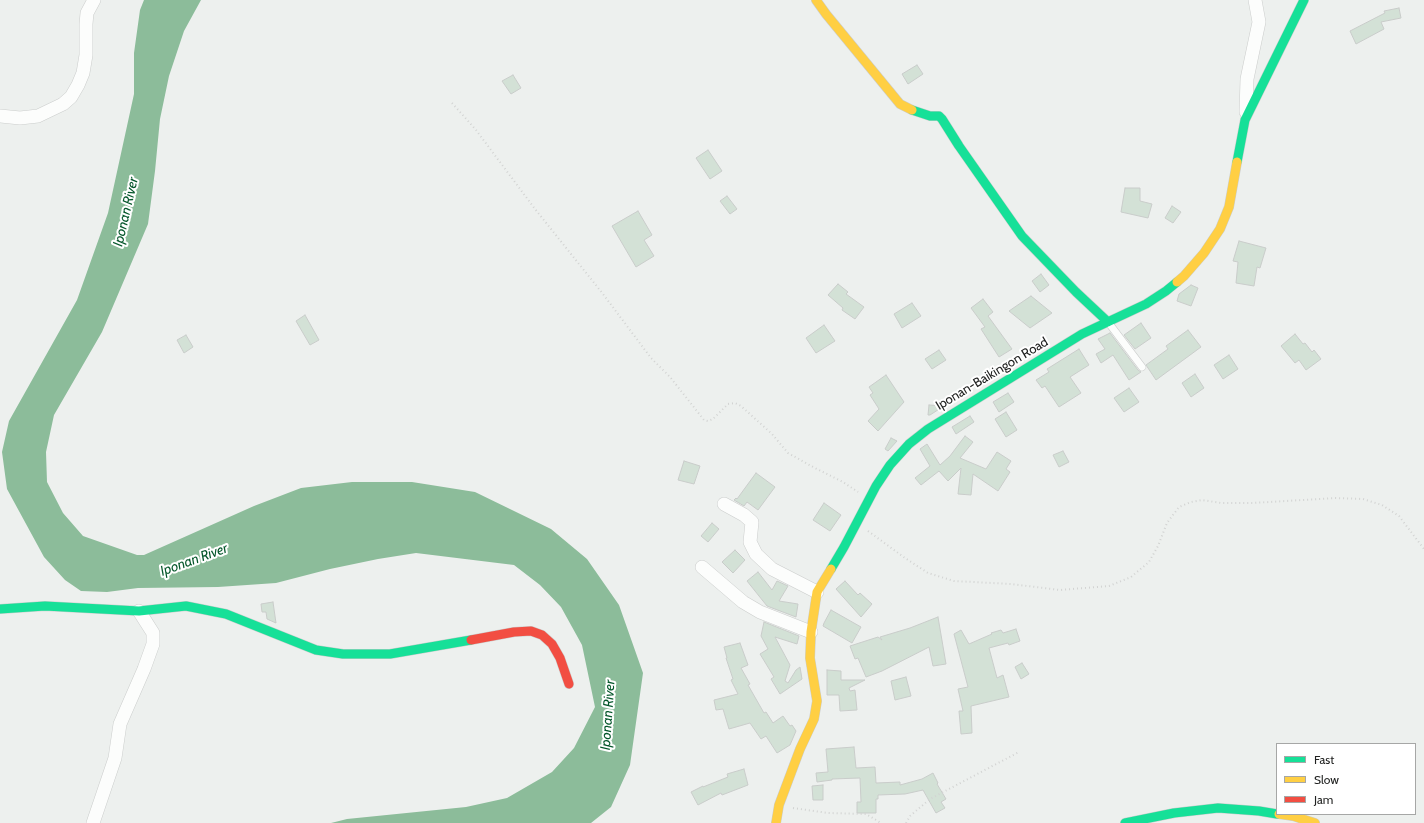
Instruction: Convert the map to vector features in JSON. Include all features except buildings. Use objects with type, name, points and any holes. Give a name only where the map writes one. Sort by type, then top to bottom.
[{"type":"street","points":[[0,116],[20,118],[38,116],[63,104],[71,97],[83,73],[86,54],[87,13],[94,0]]},
{"type":"street","points":[[816,0],[900,104],[919,113],[930,116],[939,116],[942,118],[959,146],[1022,236],[1076,292],[1108,322]]},
{"type":"street","points":[[1245,120],[1247,79],[1259,22],[1255,0]]},
{"type":"street","name":"Iponan-Baikingon Road","points":[[776,823],[779,805],[800,749],[814,719],[817,701],[810,658],[811,632],[817,592],[844,547],[869,499],[890,465],[909,444],[928,429],[1082,334],[1146,304],[1166,291],[1184,276],[1204,253],[1220,229],[1229,207],[1245,120],[1304,0]]},
{"type":"street","points":[[724,504],[744,515],[752,522],[750,542],[756,554],[772,570],[817,592]]},
{"type":"street","points":[[702,567],[743,602],[760,612],[811,632]]},
{"type":"street","points":[[0,609],[45,606],[139,611],[186,606],[226,614],[316,650],[343,654],[390,654],[514,632],[531,631],[542,635],[552,644],[560,658],[568,684]]},
{"type":"street","points":[[93,823],[115,758],[120,724],[144,669],[153,644],[153,633],[139,611]]},
{"type":"street","points":[[1125,823],[1174,813],[1218,808],[1276,814]]},
{"type":"street","points":[[1286,815],[1315,823]]},
{"type":"lane","points":[[1108,322],[1142,367]]},
{"type":"path","points":[[452,103],[476,130],[535,209],[603,294],[651,358],[670,377],[704,420],[708,421],[713,419],[728,404],[735,403],[741,406],[772,434],[788,453],[843,482],[869,499]]},
{"type":"path","points":[[856,522],[905,558],[928,572],[954,580],[1010,584],[1060,590],[1109,586],[1131,577],[1149,562],[1158,546],[1167,522],[1179,508],[1191,502],[1202,500],[1253,503],[1335,498],[1363,499],[1382,505],[1398,516],[1424,549]]},
{"type":"path","points":[[906,823],[910,816],[930,799],[1019,752]]},
{"type":"path","points":[[779,805],[828,813],[866,814],[882,823]]},
{"type":"water","name":"Iponan River","points":[[144,0],[201,0],[184,31],[169,76],[160,119],[148,224],[102,332],[54,415],[46,452],[47,482],[63,513],[83,536],[137,555],[144,555],[254,506],[301,488],[352,482],[412,482],[475,492],[551,529],[587,559],[619,605],[643,673],[630,765],[611,807],[591,823],[331,823],[347,819],[466,807],[507,798],[552,772],[574,748],[595,707],[582,645],[561,607],[540,585],[514,565],[416,553],[330,569],[276,583],[218,587],[138,588],[107,592],[81,591],[65,580],[44,557],[7,489],[2,452],[9,421],[77,300],[108,213],[134,94],[134,53],[140,10]]},
{"type":"traffic: fast","points":[[1237,162],[1245,120],[1304,0]]},
{"type":"traffic: fast","points":[[912,110],[930,116],[939,116],[942,119],[959,146],[1022,236],[1076,292],[1108,322]]},
{"type":"traffic: fast","points":[[831,569],[876,486],[890,465],[909,444],[928,429],[1082,334],[1146,304],[1177,282]]},
{"type":"traffic: fast","points":[[0,609],[45,606],[139,611],[186,606],[226,614],[316,650],[343,654],[390,654],[471,640]]},
{"type":"traffic: fast","points":[[1125,823],[1174,813],[1218,808],[1276,814]]},
{"type":"traffic: slow","points":[[816,0],[900,104],[912,110]]},
{"type":"traffic: slow","points":[[1177,282],[1204,253],[1220,229],[1229,207],[1237,162]]},
{"type":"traffic: slow","points":[[776,823],[779,805],[800,749],[814,719],[817,701],[810,658],[811,632],[817,592],[831,569]]},
{"type":"traffic: slow","points":[[1286,815],[1315,823]]},
{"type":"traffic: jam","points":[[471,640],[514,632],[531,631],[542,635],[552,644],[560,658],[569,684]]}]
